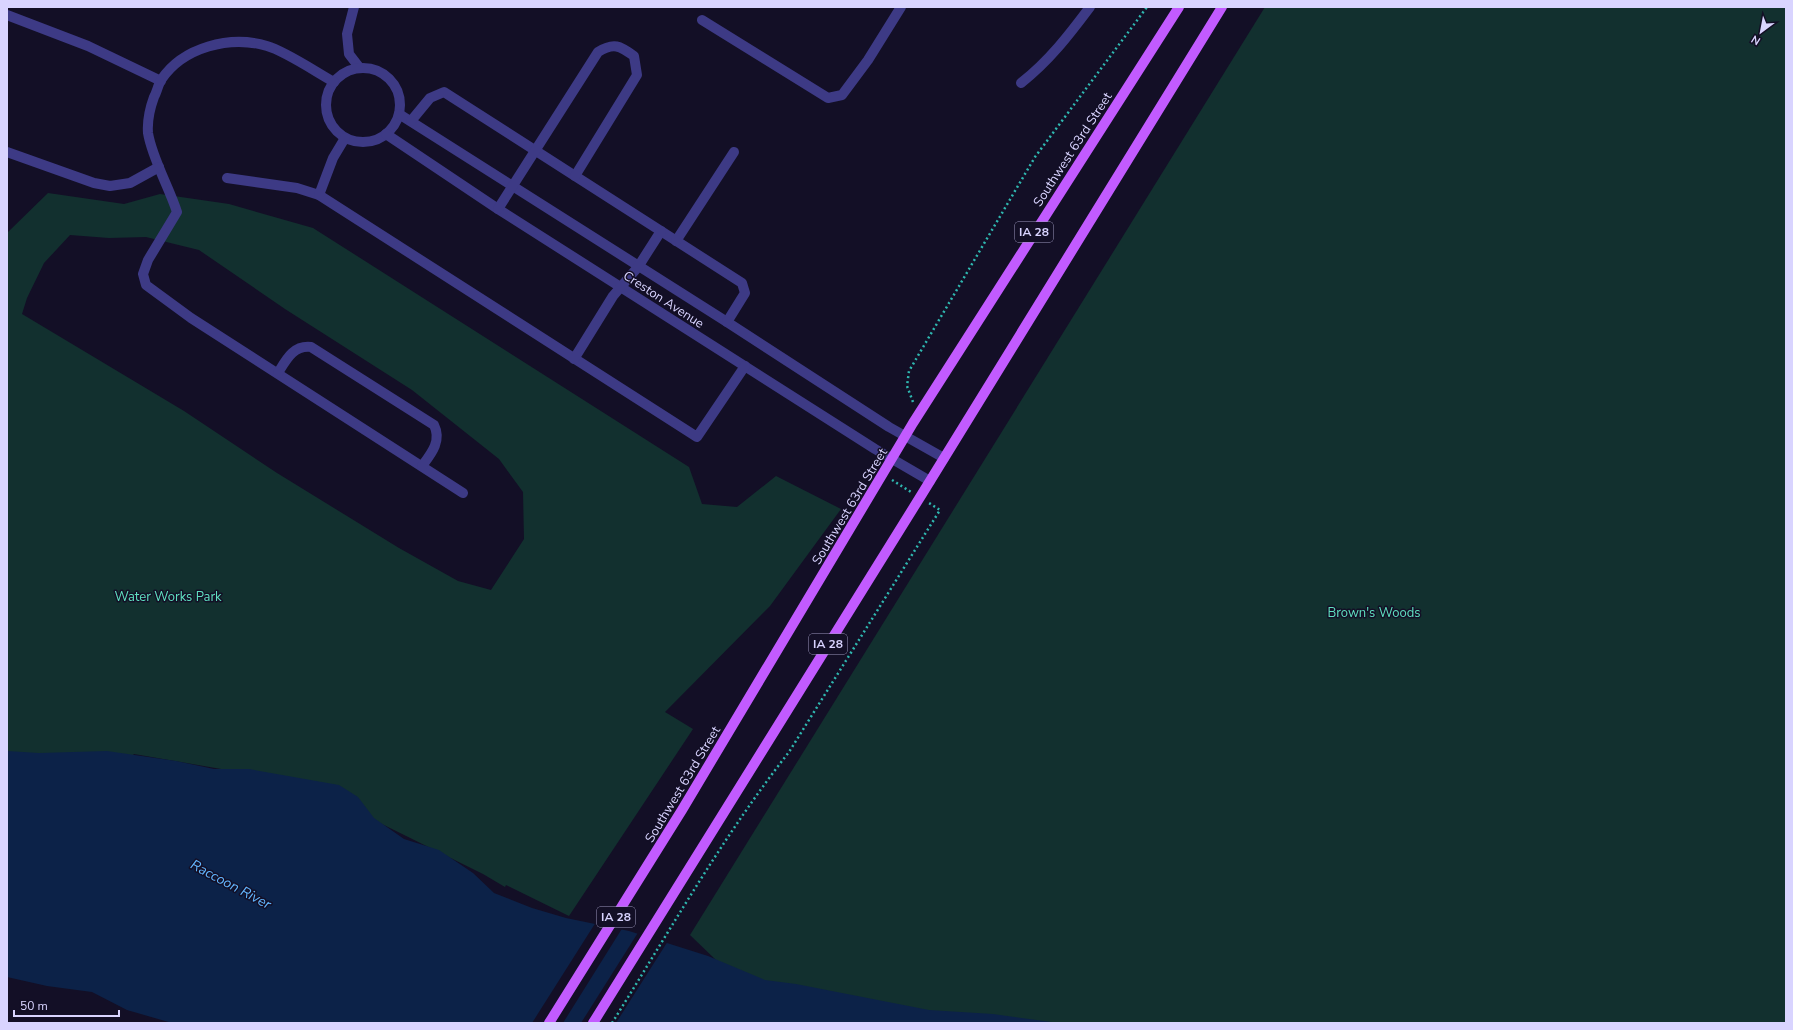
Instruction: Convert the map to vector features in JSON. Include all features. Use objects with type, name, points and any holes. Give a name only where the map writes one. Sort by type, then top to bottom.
[{"type":"main road","name":"Southwest 63rd Street","points":[[549,1023],[682,810],[892,460],[976,324],[1179,7]]},
{"type":"main road","name":"IA 28","points":[[593,1023],[920,498],[1222,7]]},
{"type":"street","points":[[354,7],[348,34],[349,54],[359,68]]},
{"type":"street","points":[[702,20],[828,98],[842,95],[868,60],[901,7]]},
{"type":"street","points":[[1021,83],[1040,68],[1057,50],[1090,7]]},
{"type":"street","points":[[7,15],[88,46],[161,81]]},
{"type":"street","points":[[334,82],[268,46],[246,42],[225,43],[203,48],[187,56],[171,69],[161,81],[149,110],[148,132],[159,167],[177,212],[148,260],[143,274],[146,284],[191,318],[462,493]]},
{"type":"street","points":[[498,209],[598,52],[608,46],[621,46],[634,56],[637,75],[575,176]]},
{"type":"street","points":[[359,68],[372,68],[384,74],[393,82],[399,93],[399,114],[392,129],[386,134],[370,142],[358,142],[345,138],[337,132],[330,122],[326,110],[326,98],[334,82],[348,71],[359,68]]},
{"type":"street","points":[[411,121],[430,98],[444,92],[742,283],[745,293],[727,322]]},
{"type":"street","name":"Creston Avenue","points":[[399,114],[906,437],[944,458]]},
{"type":"street","name":"Creston Avenue","points":[[386,134],[498,209],[892,460],[930,481]]},
{"type":"street","points":[[319,195],[333,158],[345,138]]},
{"type":"street","points":[[7,152],[94,183],[110,186],[130,183],[159,167]]},
{"type":"street","points":[[676,241],[734,152]]},
{"type":"street","points":[[227,178],[297,188],[319,195],[697,437],[745,366]]},
{"type":"street","points":[[574,359],[613,296],[638,266],[661,231]]},
{"type":"street","points":[[278,374],[286,360],[295,350],[300,347],[311,347],[434,425],[437,431],[435,444],[422,466]]},
{"type":"path","points":[[911,408],[913,398],[907,386],[907,378],[925,345],[1036,157],[1147,7]]},
{"type":"path","points":[[612,1023],[727,840],[771,774],[789,752],[940,510],[883,475]]},
{"type":"green space","name":"Brown's Woods","points":[[1265,7],[1786,7],[1786,1023],[857,1023],[768,1010],[690,935]]},
{"type":"green space","name":"Water Works Park","points":[[48,193],[124,204],[160,194],[229,204],[313,228],[689,467],[702,504],[737,507],[776,476],[841,509],[770,606],[665,712],[693,729],[569,916],[506,885],[505,887],[483,874],[297,782],[134,754],[86,798],[7,790],[7,233]],"holes":[[[70,235],[109,238],[146,237],[199,250],[285,309],[412,390],[499,459],[523,492],[524,539],[491,590],[458,581],[399,548],[277,473],[184,411],[22,314],[27,298],[44,263]]]},
{"type":"water","name":"Raccoon River","points":[[7,751],[39,753],[107,751],[176,761],[214,769],[249,769],[339,785],[358,797],[374,818],[404,839],[439,850],[473,873],[494,893],[532,908],[566,918],[629,931],[708,956],[765,980],[796,984],[929,1010],[993,1014],[1059,1023],[172,1023],[127,1010],[92,992],[47,986],[7,977]]},
{"type":"pier","points":[[596,922],[623,927],[563,1023],[532,1023]]},
{"type":"pier","points":[[639,931],[668,941],[616,1023],[581,1023]]}]
